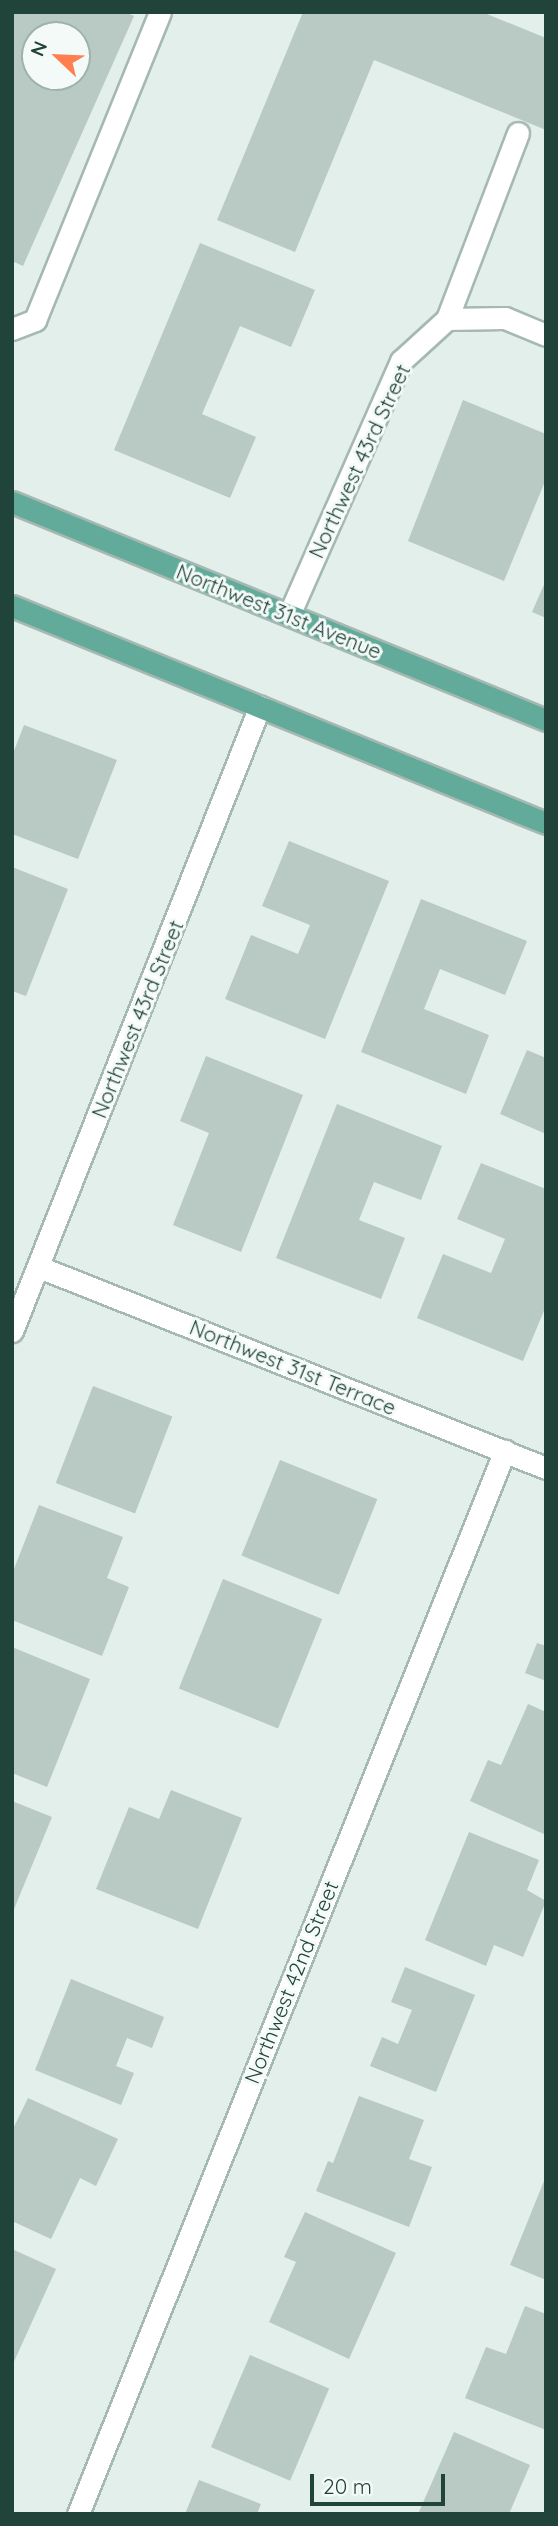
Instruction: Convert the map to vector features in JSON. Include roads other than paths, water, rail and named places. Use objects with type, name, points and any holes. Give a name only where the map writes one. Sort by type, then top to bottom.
[{"type":"main road","name":"Northwest 31st Avenue","points":[[12,502],[546,720]]},
{"type":"main road","points":[[12,606],[546,823]]},
{"type":"street","points":[[12,329],[35,320],[160,12]]},
{"type":"street","points":[[517,133],[447,319],[505,318],[546,335]]},
{"type":"street","name":"Northwest 43rd Street","points":[[289,615],[401,360],[447,319]]},
{"type":"street","name":"Northwest 43rd Street","points":[[12,1331],[260,706]]},
{"type":"street","name":"Northwest 31st Terrace","points":[[39,1266],[546,1468]]},
{"type":"street","name":"Northwest 42nd Street","points":[[78,2514],[505,1450]]}]
